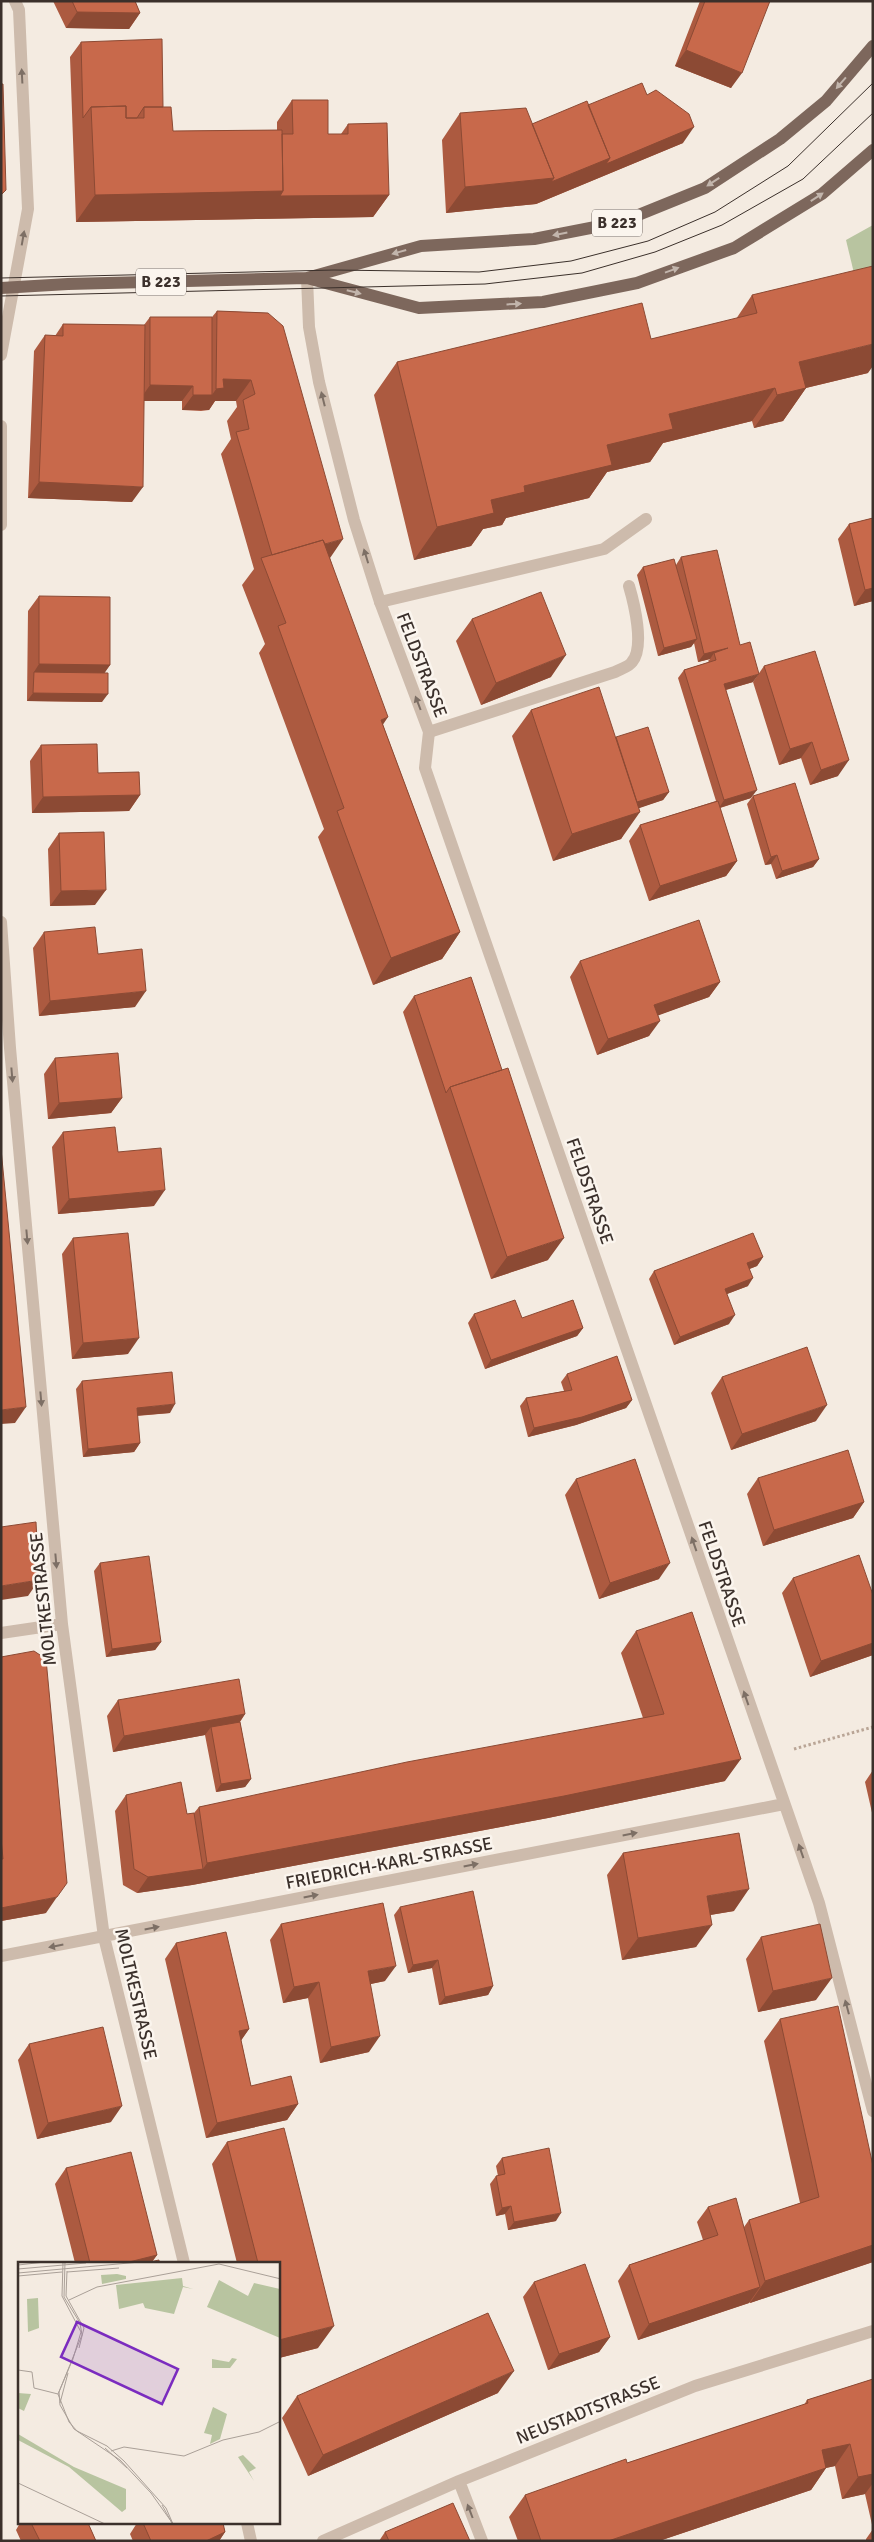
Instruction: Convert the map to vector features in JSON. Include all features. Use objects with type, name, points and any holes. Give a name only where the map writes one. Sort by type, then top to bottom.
[{"type":"main road","name":"B 223","points":[[1,288],[15,286],[307,278],[421,246],[534,239],[621,222],[705,188],[780,139],[826,101],[873,46]]},
{"type":"main road","name":"B 223","points":[[307,278],[419,308],[543,302],[637,283],[734,248],[822,194],[873,150]]},
{"type":"main road","name":"B 223","points":[[1,282],[15,286]]},
{"type":"street","points":[[1,355],[28,209],[18,10],[15,1]]},
{"type":"street","name":"FELDSTRASSE","points":[[307,278],[309,327],[319,382],[354,520],[380,602],[429,732],[425,768],[819,1903],[873,2111]]},
{"type":"street","points":[[1,426],[1,525]]},
{"type":"street","points":[[380,602],[604,549],[646,519]]},
{"type":"street","points":[[429,732],[615,672],[632,663],[637,653],[636,612],[629,586]]},
{"type":"street","name":"MOLTKESTRASSE","points":[[1,922],[10,1048],[62,1624],[104,1937],[184,2262]]},
{"type":"street","points":[[1,1633],[62,1624]]},
{"type":"street","name":"FRIEDRICH-KARL-STRASSE","points":[[1,1956],[784,1804]]},
{"type":"street","name":"NEUSTADTSTRASSE","points":[[323,2541],[458,2481],[695,2386],[873,2331]]},
{"type":"street","points":[[458,2481],[482,2541]]},
{"type":"street","points":[[247,2524],[251,2541]]},
{"type":"path","points":[[767,1757],[873,1727]]},
{"type":"green space","points":[[873,225],[873,352],[846,240]]},
{"type":"building","points":[[72,1],[135,1],[140,13],[77,12]]},
{"type":"building","points":[[705,1],[770,1],[742,73],[686,50]]},
{"type":"building","points":[[162,39],[163,107],[144,107],[137,118],[126,118],[126,106],[91,107],[83,118],[81,42]]},
{"type":"building","points":[[642,83],[647,95],[656,90],[689,114],[694,127],[606,164],[610,158],[588,105]]},
{"type":"building","points":[[1,84],[3,84],[6,190],[1,195]]},
{"type":"building","points":[[292,100],[328,100],[328,134],[348,134],[348,124],[387,123],[389,195],[280,196],[283,191],[282,134],[293,134]]},
{"type":"building","points":[[587,101],[610,158],[551,182],[554,178],[532,124]]},
{"type":"building","points":[[126,106],[126,118],[144,118],[144,107],[171,107],[173,131],[282,130],[283,191],[95,195],[91,107]]},
{"type":"building","points":[[526,108],[554,178],[465,187],[460,113]]},
{"type":"building","points":[[873,266],[873,344],[799,362],[806,388],[777,395],[775,388],[669,414],[673,429],[607,445],[612,465],[524,486],[525,492],[491,500],[494,513],[437,527],[397,362],[642,303],[651,339],[757,313],[752,295]]},
{"type":"building","points":[[217,311],[268,313],[283,326],[343,539],[325,544],[323,540],[272,555],[236,432],[249,429],[243,400],[255,394],[251,380],[223,379],[224,388],[216,389]]},
{"type":"building","points":[[150,317],[212,317],[212,395],[193,395],[193,386],[150,385]]},
{"type":"building","points":[[63,324],[145,325],[143,487],[39,482],[45,335],[63,336]]},
{"type":"building","points":[[873,518],[873,588],[865,590],[849,524]]},
{"type":"building","points":[[323,540],[388,717],[381,720],[460,932],[391,958],[337,811],[344,808],[278,626],[286,623],[261,558]]},
{"type":"building","points":[[717,550],[740,645],[750,642],[759,674],[724,684],[757,790],[724,800],[684,670],[716,660],[714,653],[728,648],[704,654],[681,557]]},
{"type":"building","points":[[674,559],[697,639],[664,648],[643,567]]},
{"type":"building","points":[[541,592],[566,655],[496,683],[472,619]]},
{"type":"building","points":[[39,596],[110,597],[110,665],[39,664]]},
{"type":"building","points":[[815,651],[849,760],[821,770],[812,742],[790,749],[764,666]]},
{"type":"building","points":[[34,672],[108,673],[108,694],[33,693]]},
{"type":"building","points":[[599,687],[640,812],[572,834],[531,710]]},
{"type":"building","points":[[648,727],[669,792],[637,802],[616,737]]},
{"type":"building","points":[[97,744],[98,773],[139,772],[140,795],[43,797],[41,745]]},
{"type":"building","points":[[795,783],[819,859],[782,871],[777,855],[771,857],[753,796]]},
{"type":"building","points":[[718,801],[737,861],[660,886],[640,825]]},
{"type":"building","points":[[104,832],[106,890],[61,891],[59,833]]},
{"type":"building","points":[[699,920],[720,982],[654,1005],[660,1021],[608,1039],[580,961]]},
{"type":"building","points":[[95,927],[98,954],[142,949],[146,991],[50,1001],[44,932]]},
{"type":"building","points":[[471,977],[502,1070],[450,1087],[446,1093],[414,996]]},
{"type":"building","points":[[118,1053],[122,1098],[59,1103],[55,1058]]},
{"type":"building","points":[[508,1068],[564,1238],[507,1257],[450,1087]]},
{"type":"building","points":[[115,1127],[118,1152],[161,1148],[165,1190],[69,1199],[63,1132]]},
{"type":"building","points":[[1,1149],[26,1407],[1,1410]]},
{"type":"building","points":[[128,1233],[139,1338],[83,1343],[73,1238]]},
{"type":"building","points":[[753,1233],[763,1257],[747,1263],[753,1278],[725,1289],[735,1315],[680,1337],[654,1271]]},
{"type":"building","points":[[515,1300],[522,1318],[573,1300],[583,1328],[491,1360],[474,1314]]},
{"type":"building","points":[[807,1347],[827,1405],[742,1434],[722,1377]]},
{"type":"building","points":[[617,1356],[632,1400],[582,1417],[534,1428],[526,1398],[572,1390],[567,1374]]},
{"type":"building","points":[[172,1372],[175,1404],[137,1408],[140,1443],[88,1449],[82,1381]]},
{"type":"building","points":[[848,1450],[864,1502],[774,1530],[758,1478]]},
{"type":"building","points":[[635,1459],[670,1563],[610,1583],[576,1479]]},
{"type":"building","points":[[36,1522],[39,1580],[1,1586],[1,1527]]},
{"type":"building","points":[[859,1555],[873,1595],[873,1643],[821,1661],[793,1578]]},
{"type":"building","points":[[149,1556],[161,1642],[112,1649],[100,1563]]},
{"type":"building","points":[[692,1612],[741,1759],[564,1796],[207,1863],[199,1807],[407,1762],[664,1714],[636,1631]]},
{"type":"building","points":[[34,1651],[46,1659],[67,1883],[57,1897],[1,1908],[1,1859],[3,1859],[1,1839],[1,1657]]},
{"type":"building","points":[[239,1679],[245,1714],[124,1736],[118,1700]]},
{"type":"building","points":[[240,1722],[251,1779],[221,1784],[211,1727]]},
{"type":"building","points":[[181,1782],[187,1814],[194,1813],[203,1869],[148,1877],[134,1869],[126,1795]]},
{"type":"building","points":[[739,1833],[749,1889],[707,1896],[712,1925],[638,1938],[623,1853]]},
{"type":"building","points":[[473,1891],[493,1986],[445,1997],[438,1960],[413,1965],[400,1907]]},
{"type":"building","points":[[383,1903],[396,1966],[368,1971],[380,2036],[331,2047],[319,1982],[294,1987],[281,1924]]},
{"type":"building","points":[[820,1924],[832,1978],[773,1991],[761,1937]]},
{"type":"building","points":[[226,1932],[249,2029],[239,2031],[251,2086],[291,2076],[298,2104],[217,2123],[176,1943]]},
{"type":"building","points":[[838,2006],[873,2166],[873,2245],[765,2281],[749,2220],[819,2197],[780,2019]]},
{"type":"building","points":[[103,2027],[122,2106],[48,2123],[29,2044]]},
{"type":"building","points":[[284,2128],[334,2326],[280,2340],[280,2262],[258,2262],[227,2142]]},
{"type":"building","points":[[549,2148],[561,2213],[514,2222],[511,2206],[502,2208],[496,2176],[505,2174],[502,2158]]},
{"type":"building","points":[[131,2152],[157,2255],[129,2262],[90,2262],[66,2168]]},
{"type":"building","points":[[736,2198],[760,2287],[649,2324],[629,2265],[718,2235],[708,2207]]},
{"type":"building","points":[[585,2264],[610,2337],[559,2354],[534,2282]]},
{"type":"building","points":[[488,2313],[514,2371],[323,2455],[297,2396]]},
{"type":"building","points":[[873,2379],[873,2474],[858,2477],[850,2444],[822,2450],[826,2468],[608,2541],[541,2541],[525,2495],[626,2459],[627,2463],[808,2403],[807,2400]]},
{"type":"building","points":[[453,2503],[470,2541],[389,2541],[385,2532]]},
{"type":"building","points":[[32,2524],[88,2524],[96,2541],[40,2541]]},
{"type":"building","points":[[143,2524],[223,2524],[225,2532],[206,2541],[151,2541]]},
{"type":"tram line","points":[[1,278],[334,270],[479,272],[571,261],[648,241],[715,212],[788,166],[873,83]]},
{"type":"tram line","points":[[1,296],[485,284],[582,273],[655,252],[722,225],[803,179],[873,113]]}]
